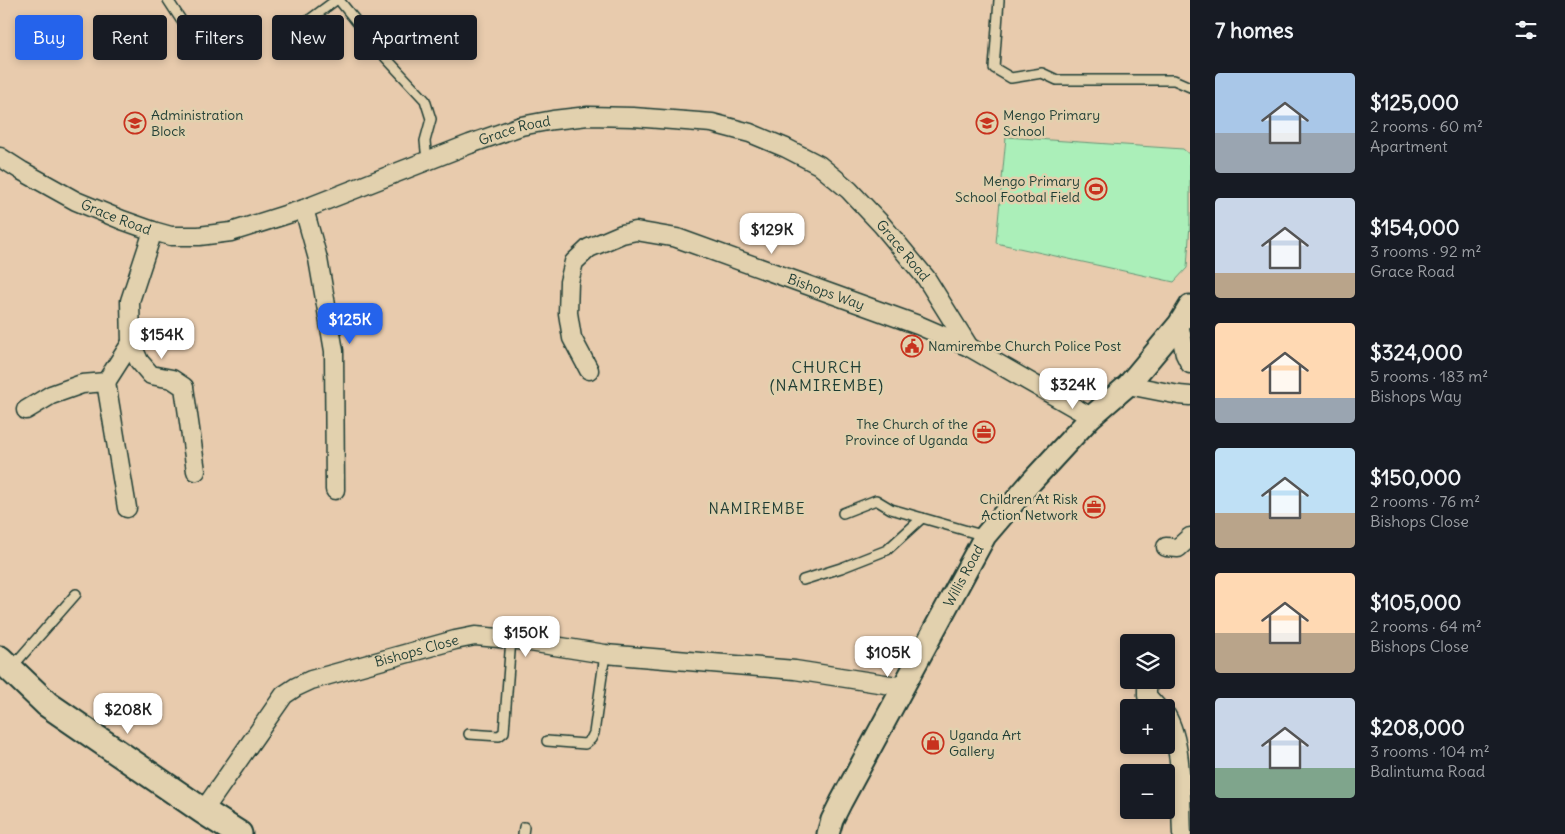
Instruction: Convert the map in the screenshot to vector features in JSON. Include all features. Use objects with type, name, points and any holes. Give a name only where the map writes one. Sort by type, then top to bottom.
[{"type":"main road","points":[[5,664],[47,704],[239,834]]},
{"type":"street","name":"Grace Road","points":[[0,157],[76,200],[122,220],[153,232],[171,236],[199,236],[231,232],[304,209],[521,126],[588,116],[633,117],[712,123],[750,133],[786,148],[819,165],[849,190],[882,225],[926,278],[969,346]]},
{"type":"street","points":[[304,209],[318,259],[334,351],[335,490]]},
{"type":"street","name":"Bishops Way","points":[[589,370],[572,338],[568,312],[569,282],[574,262],[589,248],[622,234],[636,231],[677,238],[918,325],[969,346],[1091,417]]},
{"type":"street","points":[[153,232],[130,302],[130,344],[151,375],[172,379],[184,387],[196,471]]},
{"type":"street","name":"Willis Road","points":[[828,834],[832,820],[841,802],[985,536],[1032,480],[1091,417],[1128,385],[1179,324],[1190,306]]},
{"type":"street","points":[[1179,324],[1185,354],[1190,364]]},
{"type":"street","points":[[127,508],[106,382],[130,344]]},
{"type":"street","points":[[26,410],[51,395],[82,384],[106,382]]},
{"type":"street","points":[[1128,385],[1179,396],[1190,396]]},
{"type":"street","points":[[1166,547],[1178,548],[1190,537]]},
{"type":"street","name":"Bishops Close","points":[[203,811],[284,695],[296,687],[340,671],[475,636],[511,639],[605,654],[795,670],[904,686]]},
{"type":"street","points":[[1175,739],[1179,758],[1182,834]]},
{"type":"lane","points":[[168,0],[178,15]]},
{"type":"lane","points":[[317,15],[338,0],[386,58],[425,100],[431,119],[425,141],[429,160]]},
{"type":"lane","points":[[999,0],[994,68],[1010,78],[1042,73],[1057,80],[1174,80],[1190,87]]},
{"type":"lane","points":[[842,513],[876,500],[891,509],[985,536]]},
{"type":"lane","points":[[803,580],[842,568],[887,550],[922,518]]},
{"type":"lane","points":[[5,664],[76,594]]},
{"type":"lane","points":[[470,734],[499,736],[504,732],[511,639]]},
{"type":"lane","points":[[547,742],[585,744],[591,739],[594,733],[605,654]]},
{"type":"green space","name":"Mengo Primary School Footbal Field","points":[[1006,137],[1183,149],[1190,155],[1190,223],[1187,268],[1174,282],[996,243]]},
{"type":"place","name":"Administration Block","points":[[135,123]]},
{"type":"place","name":"Mengo Primary School","points":[[987,123]]},
{"type":"place","name":"Mengo Primary School Footbal Field","points":[[1096,189]]},
{"type":"place","name":"Namirembe Church Police Post","points":[[912,346]]},
{"type":"place","name":"The Church of the Province of Uganda","points":[[984,432]]},
{"type":"place","name":"Children At Risk Action Network","points":[[1094,507]]},
{"type":"place","name":"Uganda Art Gallery","points":[[933,743]]},
{"type":"district","name":"CHURCH (NAMIREMBE)","points":[[827,376]]},
{"type":"district","name":"NAMIREMBE","points":[[757,508]]}]
